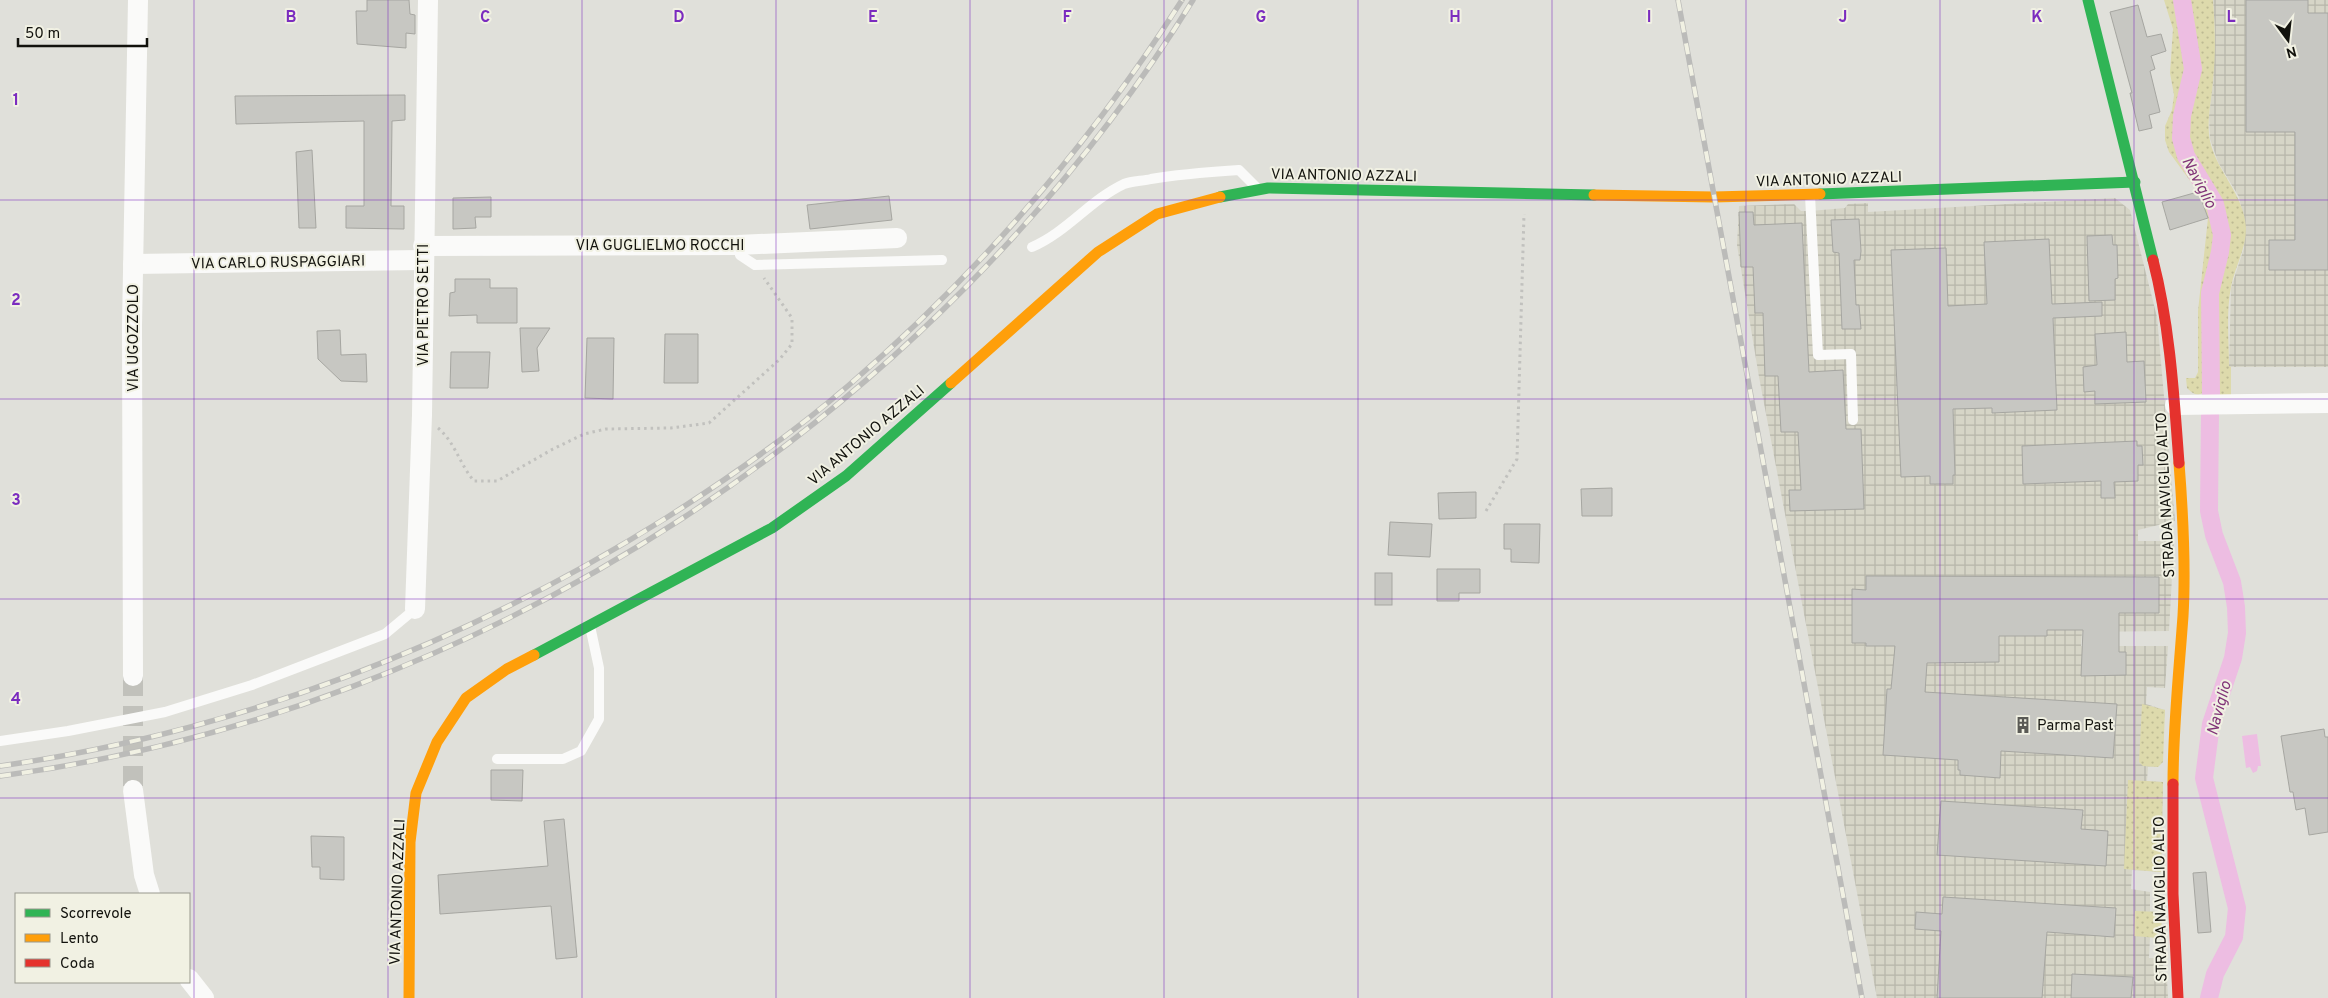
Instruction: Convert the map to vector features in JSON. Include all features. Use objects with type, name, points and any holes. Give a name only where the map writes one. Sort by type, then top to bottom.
[{"type":"street","name":"VIA UGOZZOLO","points":[[133,676],[133,264],[138,0]]},
{"type":"street","name":"VIA PIETRO SETTI","points":[[416,609],[422,415],[428,0]]},
{"type":"street","name":"STRADA NAVIGLIO ALTO","points":[[2088,0],[2135,182],[2163,301],[2175,405],[2183,516],[2184,575],[2183,621],[2174,709],[2173,764],[2172,894],[2178,998]]},
{"type":"street","name":"VIA ANTONIO AZZALI","points":[[409,998],[410,842],[416,793],[437,742],[466,698],[507,669],[772,528],[846,476],[1098,252],[1157,214],[1211,199],[1278,188],[1714,197],[2135,182]]},
{"type":"street","name":"VIA GUGLIELMO ROCCHI","points":[[423,253],[738,245],[897,238]]},
{"type":"street","name":"VIA CARLO RUSPAGGIARI","points":[[133,264],[423,253]]},
{"type":"street","points":[[2175,405],[2328,403]]},
{"type":"street","points":[[133,790],[144,875],[150,893]]},
{"type":"street","points":[[190,980],[204,998]]},
{"type":"lane","points":[[1032,247],[1070,225],[1095,203],[1125,184],[1189,173],[1239,170],[1259,190]]},
{"type":"lane","points":[[1810,194],[1818,355],[1851,354],[1853,420]]},
{"type":"lane","points":[[738,245],[740,255],[755,265],[942,260]]},
{"type":"lane","points":[[0,740],[68,731],[165,712],[252,685],[385,634],[416,609]]},
{"type":"lane","points":[[497,759],[563,758],[581,751],[599,720],[599,668],[590,625]]},
{"type":"path","points":[[1486,511],[1517,459],[1524,194]]},
{"type":"path","points":[[422,415],[442,431],[455,450],[464,470],[474,481],[497,481],[552,449],[584,434],[606,428],[671,428],[708,423],[780,360],[792,344],[792,318],[755,265]]},
{"type":"shaded area","points":[[2164,0],[2176,0],[2186,59],[2184,86],[2174,127],[2176,145],[2209,205],[2215,225],[2215,241],[2205,282],[2202,312],[2208,374],[2205,391],[2200,394],[2193,393],[2187,388],[2186,378],[2195,378],[2198,372],[2198,311],[2208,218],[2199,193],[2169,152],[2165,140],[2165,126],[2172,110],[2174,95],[2170,73],[2173,29]]},
{"type":"shaded area","points":[[2188,0],[2213,0],[2215,50],[2209,118],[2210,141],[2218,163],[2241,204],[2246,228],[2244,244],[2231,287],[2229,306],[2231,395],[2216,395],[2218,280],[2226,261],[2229,240],[2228,224],[2223,209],[2196,165],[2186,141],[2187,119],[2198,83],[2199,70],[2195,32]]},
{"type":"shaded area","points":[[2213,0],[2328,0],[2328,367],[2229,367],[2231,288],[2244,248],[2245,225],[2239,197],[2218,162],[2210,139],[2209,116],[2213,82],[2215,31]]},
{"type":"shaded area","points":[[2115,198],[2130,210],[2157,317],[2175,521],[2138,530],[2138,541],[2174,541],[2169,631],[2082,632],[2081,646],[2168,646],[2165,688],[2147,687],[2146,704],[2165,710],[2158,767],[2148,767],[2147,781],[2163,782],[2161,872],[2132,870],[2131,889],[2150,892],[2150,911],[2160,912],[2158,938],[2150,937],[2149,958],[2164,958],[2162,978],[2167,979],[2168,998],[1877,998],[1759,377],[1737,245],[1739,206],[1794,204],[1801,211],[1810,211],[1845,208],[1848,204],[1868,203],[1868,212]]},
{"type":"shaded area","points":[[2142,704],[2165,710],[2163,762],[2158,767],[2143,766],[2139,762]]},
{"type":"shaded area","points":[[2257,734],[2261,766],[2258,766],[2257,771],[2253,773],[2250,767],[2246,768],[2242,736]]},
{"type":"shaded area","points":[[2128,780],[2163,782],[2161,872],[2124,869]]},
{"type":"shaded area","points":[[2135,911],[2160,912],[2162,915],[2161,935],[2158,938],[2134,936]]},
{"type":"building","points":[[367,0],[409,0],[410,14],[415,15],[415,34],[406,33],[406,48],[357,44],[356,11],[367,11]]},
{"type":"building","points":[[2246,0],[2308,0],[2308,13],[2328,13],[2328,270],[2269,270],[2269,240],[2295,240],[2295,132],[2246,132]]},
{"type":"building","points":[[2138,5],[2147,37],[2161,34],[2166,51],[2151,56],[2155,69],[2150,71],[2160,112],[2149,115],[2152,128],[2139,131],[2130,93],[2132,93],[2110,12]]},
{"type":"building","points":[[405,95],[405,120],[392,121],[391,206],[404,206],[404,229],[346,228],[346,206],[364,206],[364,121],[236,124],[235,96]]},
{"type":"building","points":[[312,150],[316,228],[299,228],[296,152]]},
{"type":"building","points":[[2199,193],[2208,218],[2170,230],[2162,202]]},
{"type":"building","points":[[889,196],[892,220],[810,229],[807,205]]},
{"type":"building","points":[[491,197],[491,217],[475,217],[476,228],[453,229],[453,198]]},
{"type":"building","points":[[1739,212],[1753,212],[1754,225],[1802,223],[1809,372],[1843,370],[1846,429],[1861,429],[1864,509],[1790,511],[1789,490],[1801,490],[1798,432],[1781,432],[1778,376],[1765,376],[1763,313],[1755,313],[1753,267],[1741,267]]},
{"type":"building","points":[[1859,219],[1860,260],[1854,260],[1856,305],[1859,305],[1861,329],[1842,329],[1839,253],[1833,252],[1831,220]]},
{"type":"building","points":[[2112,235],[2113,245],[2117,245],[2118,278],[2115,279],[2115,300],[2089,301],[2087,236]]},
{"type":"building","points":[[2049,239],[2052,304],[2102,302],[2102,316],[2053,318],[2057,410],[1992,413],[1992,408],[1953,409],[1955,475],[1953,475],[1953,484],[1930,484],[1930,476],[1901,477],[1891,250],[1946,248],[1948,306],[1987,304],[1984,242]]},
{"type":"building","points":[[455,279],[490,279],[490,288],[517,288],[517,323],[477,323],[477,315],[449,316],[450,293],[455,292]]},
{"type":"building","points":[[520,328],[550,328],[537,348],[539,371],[522,372]]},
{"type":"building","points":[[340,330],[341,355],[366,354],[367,382],[341,381],[318,359],[317,331]]},
{"type":"building","points":[[2126,332],[2127,362],[2144,361],[2146,402],[2095,404],[2095,391],[2084,392],[2083,367],[2097,365],[2095,334]]},
{"type":"building","points":[[665,334],[698,334],[698,383],[664,383]]},
{"type":"building","points":[[587,338],[614,338],[613,399],[585,398]]},
{"type":"building","points":[[451,352],[490,352],[488,388],[450,388]]},
{"type":"building","points":[[2137,441],[2137,446],[2142,446],[2143,465],[2138,465],[2138,481],[2114,482],[2115,498],[2101,498],[2101,481],[2023,484],[2022,446]]},
{"type":"building","points":[[1612,488],[1612,516],[1582,516],[1581,489]]},
{"type":"building","points":[[1476,492],[1476,518],[1439,519],[1438,493]]},
{"type":"building","points":[[1390,522],[1432,524],[1430,557],[1388,555]]},
{"type":"building","points":[[1504,524],[1540,524],[1539,563],[1511,562],[1511,549],[1504,549]]},
{"type":"building","points":[[1437,569],[1480,569],[1480,593],[1459,593],[1459,601],[1437,601]]},
{"type":"building","points":[[1375,573],[1392,573],[1392,605],[1375,605]]},
{"type":"building","points":[[1866,576],[2159,577],[2159,613],[2119,613],[2119,652],[2126,652],[2126,675],[2081,676],[2083,630],[2047,630],[2047,636],[1999,636],[1999,662],[1927,663],[1925,692],[2117,704],[2113,758],[2001,751],[2000,778],[1960,775],[1958,760],[1883,755],[1887,689],[1891,689],[1895,646],[1866,646],[1866,643],[1852,643],[1852,589],[1866,590]]},
{"type":"building","points":[[2324,729],[2325,737],[2328,737],[2328,832],[2309,835],[2305,808],[2296,810],[2293,792],[2290,792],[2281,736]]},
{"type":"building","points":[[491,770],[523,770],[522,801],[491,800]]},
{"type":"building","points":[[1941,801],[2083,810],[2081,829],[2108,831],[2106,866],[1937,855]]},
{"type":"building","points":[[564,819],[577,957],[556,959],[551,906],[440,914],[438,875],[548,866],[544,821]]},
{"type":"building","points":[[311,836],[344,837],[344,880],[320,879],[320,867],[312,867]]},
{"type":"building","points":[[2206,872],[2211,932],[2198,933],[2193,873]]},
{"type":"building","points":[[1943,897],[2116,908],[2114,937],[2047,932],[2042,998],[1937,998],[1941,931],[1915,929],[1916,912],[1942,914]]},
{"type":"building","points":[[2072,974],[2133,977],[2131,998],[2071,998]]},
{"type":"waterway","name":"Naviglio","points":[[2182,0],[2193,69],[2182,116],[2181,138],[2186,156],[2215,204],[2222,235],[2210,293],[2211,395]]},
{"type":"waterway","name":"Naviglio","points":[[2209,998],[2215,974],[2234,937],[2237,908],[2204,778],[2211,724],[2233,658],[2237,633],[2236,607],[2232,582],[2214,535],[2209,511],[2210,414]]},
{"type":"tunnel","points":[[133,676],[133,790]]},
{"type":"railway","points":[[0,766],[88,751],[175,731],[261,706],[346,677],[429,643],[510,606],[589,564],[690,503],[760,455],[805,421],[849,385],[943,298],[1030,204],[1071,155],[1110,105],[1182,0]]},
{"type":"railway","points":[[0,776],[179,741],[354,686],[522,611],[682,519],[830,410],[967,286],[1088,149],[1193,0]]},
{"type":"railway","points":[[1678,0],[1862,998]]},
{"type":"traffic: fast","points":[[2088,0],[2153,260]]},
{"type":"traffic: fast","points":[[1820,194],[2135,182]]},
{"type":"traffic: fast","points":[[1220,197],[1268,188],[1594,195]]},
{"type":"traffic: fast","points":[[534,655],[772,528],[846,476],[951,383]]},
{"type":"traffic: slow","points":[[1594,195],[1714,197],[1820,194]]},
{"type":"traffic: slow","points":[[951,383],[1098,252],[1157,214],[1220,197]]},
{"type":"traffic: slow","points":[[2173,784],[2175,721],[2184,597],[2184,540],[2179,463]]},
{"type":"traffic: slow","points":[[409,998],[410,842],[416,793],[437,742],[466,698],[507,669],[534,655]]},
{"type":"traffic: jam","points":[[2153,260],[2164,310],[2179,463]]},
{"type":"traffic: jam","points":[[2173,784],[2173,894],[2178,998]]},
{"type":"place","name":"Parma Past","points":[[2023,725]]}]
